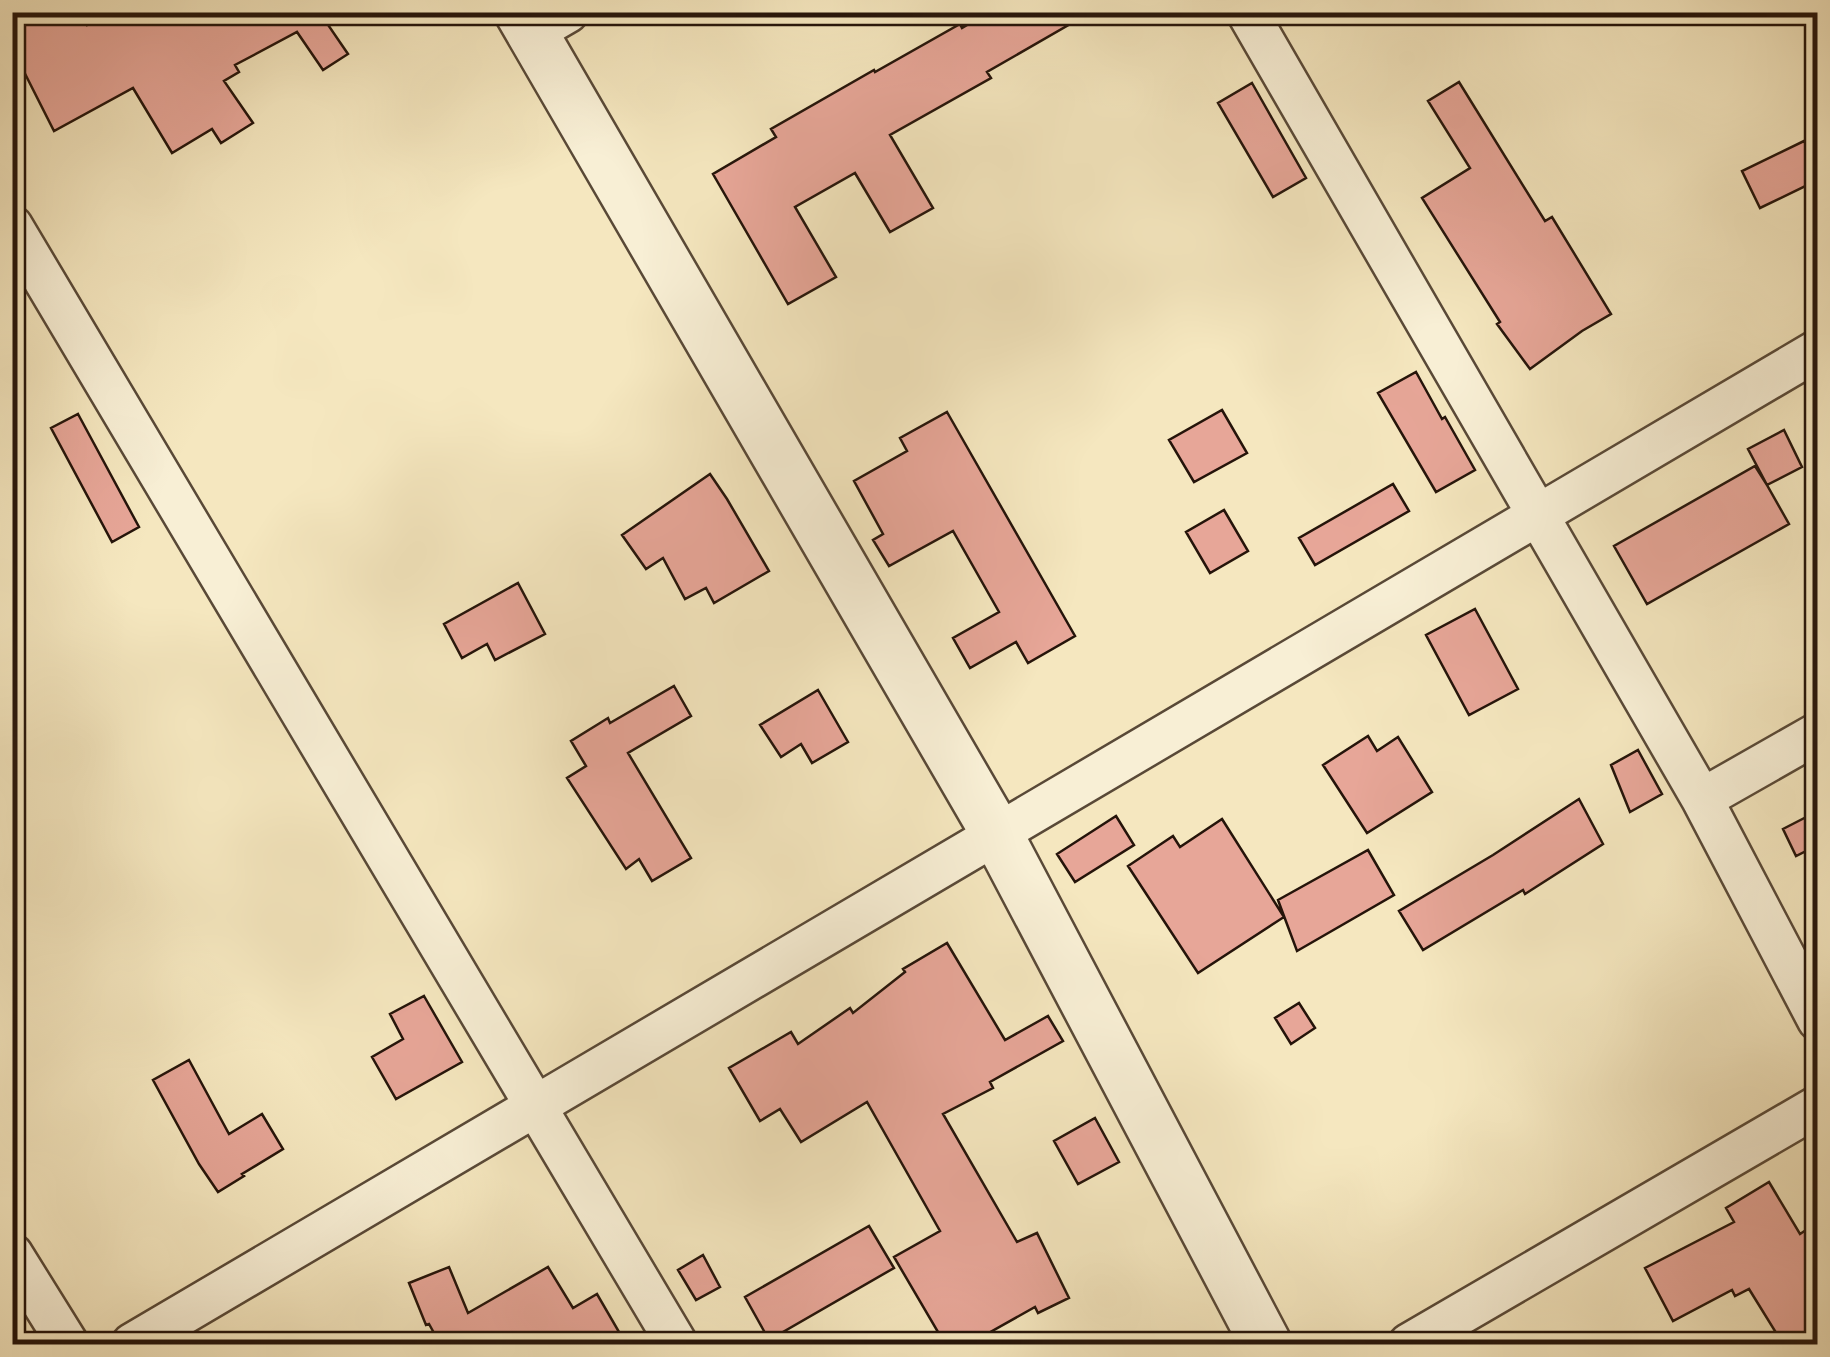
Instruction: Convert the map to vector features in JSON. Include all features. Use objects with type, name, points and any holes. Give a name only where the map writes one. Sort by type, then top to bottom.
[{"type":"street","points":[[1247,12],[1702,799],[1818,1020]]},
{"type":"street","points":[[540,19],[997,834],[1266,1344]]},
{"type":"street","points":[[12,226],[677,1344]]},
{"type":"street","points":[[132,1344],[1818,350]]},
{"type":"street","points":[[1702,799],[1818,733]]},
{"type":"street","points":[[1410,1344],[1818,1106]]},
{"type":"street","points":[[12,1254],[68,1344]]},
{"type":"building","points":[[12,12],[79,12],[87,25],[109,12],[336,12],[324,19],[348,54],[323,70],[297,32],[235,65],[239,72],[224,81],[253,123],[221,143],[212,129],[172,153],[133,88],[54,131],[12,48]]},
{"type":"building","points":[[989,12],[1091,12],[987,72],[991,78],[890,135],[933,208],[890,232],[855,173],[795,207],[836,277],[788,304],[713,174],[776,137],[771,129],[874,70]]},
{"type":"building","points":[[1459,82],[1545,221],[1552,217],[1611,314],[1530,369],[1497,324],[1500,322],[1422,198],[1470,168],[1428,101]]},
{"type":"building","points":[[1252,83],[1306,178],[1273,197],[1218,103]]},
{"type":"building","points":[[1804,141],[1818,168],[1818,180],[1760,208],[1742,171]]},
{"type":"building","points":[[1416,372],[1475,470],[1436,492],[1378,393]]},
{"type":"building","points":[[1222,410],[1247,453],[1194,482],[1169,440]]},
{"type":"building","points":[[947,412],[1075,636],[1028,663],[1016,642],[970,668],[953,638],[999,612],[953,531],[889,566],[873,540],[883,534],[854,481],[907,451],[900,438]]},
{"type":"building","points":[[78,414],[139,527],[112,542],[51,428]]},
{"type":"building","points":[[1784,430],[1802,467],[1767,485],[1748,449]]},
{"type":"building","points":[[1755,466],[1789,524],[1647,604],[1614,546]]},
{"type":"building","points":[[710,474],[769,571],[714,603],[706,588],[685,599],[663,558],[646,569],[622,535]]},
{"type":"building","points":[[1393,484],[1409,511],[1315,565],[1299,538]]},
{"type":"building","points":[[1224,510],[1248,551],[1210,573],[1186,532]]},
{"type":"building","points":[[518,583],[545,634],[495,660],[487,644],[462,658],[444,624]]},
{"type":"building","points":[[1475,609],[1518,689],[1469,715],[1426,635]]},
{"type":"building","points":[[674,686],[691,716],[628,753],[691,858],[652,881],[639,859],[626,869],[567,778],[586,766],[571,741]]},
{"type":"building","points":[[818,690],[848,742],[812,763],[801,744],[781,757],[760,725]]},
{"type":"building","points":[[1368,736],[1377,751],[1398,737],[1432,792],[1367,833],[1323,765]]},
{"type":"building","points":[[1638,750],[1662,794],[1630,812],[1611,765]]},
{"type":"building","points":[[1579,799],[1603,844],[1525,894],[1523,890],[1423,950],[1399,911]]},
{"type":"building","points":[[1818,811],[1818,845],[1796,856],[1783,829]]},
{"type":"building","points":[[1116,816],[1134,845],[1075,882],[1057,854]]},
{"type":"building","points":[[1222,819],[1284,917],[1198,973],[1128,866],[1173,836],[1180,847]]},
{"type":"building","points":[[1368,850],[1394,895],[1297,951],[1278,900]]},
{"type":"building","points":[[947,943],[1005,1040],[1048,1016],[1063,1041],[990,1082],[993,1088],[943,1114],[1017,1242],[1037,1233],[1069,1298],[1038,1313],[1035,1307],[969,1344],[945,1344],[894,1257],[940,1231],[867,1102],[801,1142],[780,1109],[760,1121],[729,1068],[791,1032],[798,1044],[850,1008],[853,1013],[905,972],[903,969]]},
{"type":"building","points":[[424,996],[462,1062],[396,1099],[372,1057],[403,1039],[390,1014]]},
{"type":"building","points":[[1299,1003],[1315,1028],[1291,1044],[1275,1018]]},
{"type":"building","points":[[189,1060],[229,1134],[262,1114],[283,1149],[218,1192],[153,1080]]},
{"type":"building","points":[[1095,1118],[1119,1162],[1078,1184],[1054,1141]]},
{"type":"building","points":[[1769,1182],[1800,1234],[1818,1222],[1818,1344],[1783,1344],[1749,1289],[1735,1296],[1732,1290],[1673,1321],[1645,1268],[1734,1222],[1726,1208]]},
{"type":"building","points":[[869,1226],[894,1268],[769,1340],[745,1297]]},
{"type":"building","points":[[703,1255],[720,1287],[696,1300],[678,1270]]},
{"type":"building","points":[[449,1267],[468,1313],[548,1267],[573,1308],[597,1294],[626,1344],[416,1344],[434,1333],[426,1325],[409,1283]]}]
